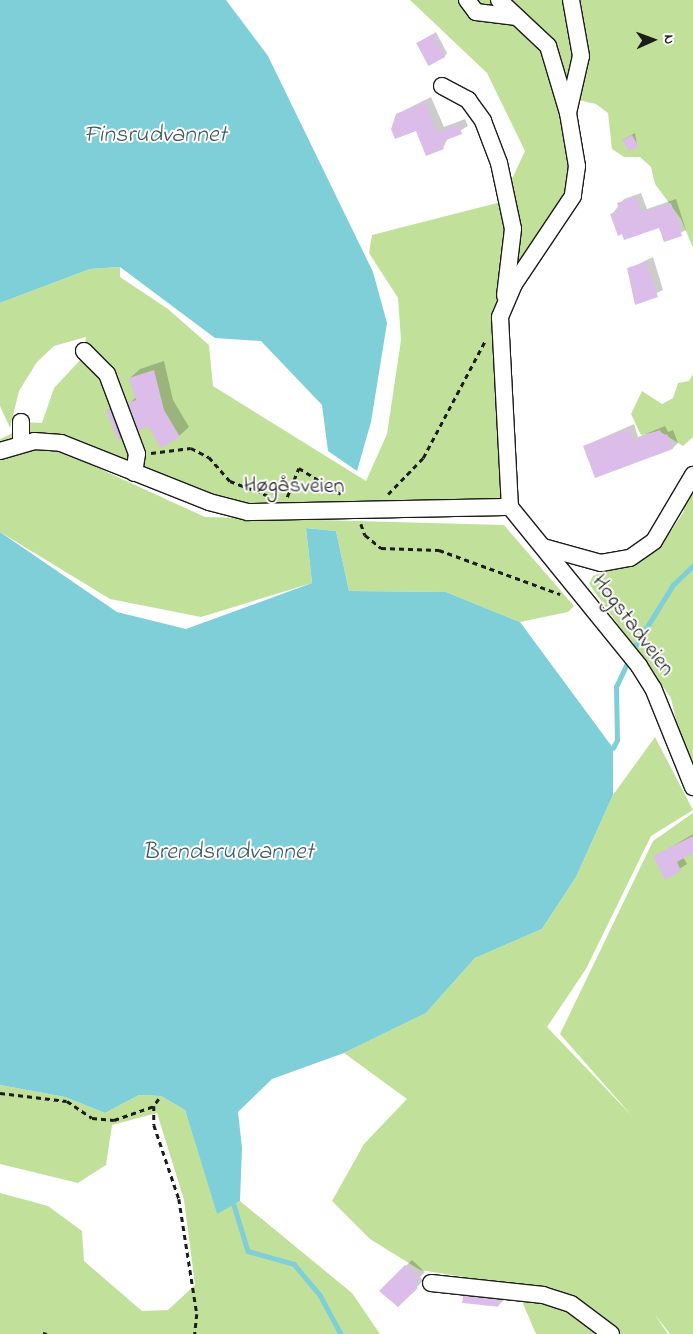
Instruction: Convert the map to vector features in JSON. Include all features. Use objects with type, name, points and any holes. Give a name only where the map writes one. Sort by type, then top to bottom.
[{"type":"street","points":[[467,0],[476,12],[514,18]]},
{"type":"street","points":[[499,0],[514,18],[548,46],[568,113],[577,166],[573,196],[504,301]]},
{"type":"street","points":[[568,113],[581,56],[571,0]]},
{"type":"street","points":[[442,86],[468,100],[483,122],[499,163],[513,229],[504,301],[500,317],[510,507]]},
{"type":"street","points":[[84,351],[107,374],[137,454],[134,473]]},
{"type":"street","points":[[21,422],[21,444]]},
{"type":"street","name":"Høgåsveien","points":[[0,451],[21,444],[61,443],[134,473],[248,512],[510,507]]},
{"type":"street","points":[[543,547],[601,563],[630,558],[654,541],[693,475]]},
{"type":"street","name":"Hogstadveien","points":[[510,507],[639,666],[653,688],[693,786]]},
{"type":"street","points":[[431,1283],[542,1295],[571,1304],[611,1334]]},
{"type":"path","points":[[500,317],[423,458],[364,511],[364,535],[381,548],[439,550],[587,603]]},
{"type":"path","points":[[137,454],[191,448],[209,457],[230,481],[274,497]]},
{"type":"path","points":[[281,499],[287,501],[287,490],[299,468],[337,493]]},
{"type":"path","points":[[0,1093],[67,1102],[92,1118],[114,1120],[154,1106],[159,1099]]},
{"type":"path","points":[[154,1106],[154,1126],[179,1199],[197,1314],[195,1334]]},
{"type":"green space","points":[[410,0],[693,0],[693,248],[681,219],[655,184],[651,167],[640,157],[624,157],[612,149],[608,113],[596,104],[560,96],[572,190],[499,316],[511,516],[353,519],[217,511],[75,453],[74,457],[205,517],[504,525],[574,606],[568,612],[520,622],[446,592],[349,591],[336,531],[306,528],[312,583],[201,617],[110,599],[0,532],[0,439],[11,434],[21,422],[42,423],[54,388],[83,357],[86,337],[54,346],[37,362],[19,391],[10,428],[0,406],[0,303],[90,269],[120,267],[120,277],[168,309],[209,345],[213,386],[366,481],[387,434],[401,340],[398,298],[369,253],[372,235],[501,202],[525,151],[487,73]]},
{"type":"green space","points":[[693,374],[693,437],[683,446],[659,431],[641,435],[631,414],[642,391],[662,404],[673,398],[678,383],[689,381]]},
{"type":"green space","points":[[693,472],[693,797],[671,698],[589,584],[593,576],[633,560],[669,534],[683,513]]},
{"type":"green space","points":[[655,737],[693,810],[651,836],[586,969],[547,1027],[632,1116],[560,1034],[653,841],[693,813],[693,1334],[670,1334],[655,1315],[668,1334],[536,1334],[515,1285],[420,1270],[370,1239],[332,1201],[364,1144],[407,1099],[344,1053],[426,1013],[475,958],[542,929],[576,877],[613,795]]},
{"type":"green space","points":[[0,1085],[65,1097],[105,1113],[139,1095],[161,1096],[185,1110],[217,1213],[240,1201],[352,1293],[380,1334],[0,1334],[0,1193],[48,1206],[82,1231],[84,1261],[142,1311],[168,1310],[195,1285],[184,1200],[157,1113],[112,1125],[106,1165],[78,1183],[0,1164]]},
{"type":"water","name":"Finsrudvannet","points":[[0,0],[226,0],[268,56],[373,272],[387,323],[371,422],[357,471],[328,451],[322,405],[261,341],[215,338],[120,267],[90,269],[0,303]]},
{"type":"water","name":"Brendsrudvannet","points":[[306,528],[336,531],[349,591],[446,592],[520,622],[613,748],[613,795],[576,877],[542,929],[475,958],[426,1013],[344,1053],[272,1079],[238,1112],[242,1148],[240,1201],[217,1214],[185,1110],[161,1096],[139,1095],[105,1113],[65,1097],[0,1085],[0,532],[117,612],[186,629],[312,583]]},
{"type":"building","points":[[433,34],[445,57],[428,66],[416,43]]},
{"type":"building","points":[[425,102],[437,132],[459,125],[462,134],[441,142],[444,149],[426,156],[416,131],[395,139],[391,129],[396,114]]},
{"type":"building","points":[[632,135],[638,146],[629,152],[622,140]]},
{"type":"building","points":[[636,197],[642,213],[671,203],[682,236],[664,242],[659,228],[624,240],[622,234],[618,236],[610,214],[620,211],[617,203]]},
{"type":"building","points":[[646,262],[658,297],[635,305],[627,268]]},
{"type":"building","points":[[154,370],[164,410],[180,437],[161,448],[148,426],[139,431],[128,403],[136,400],[129,378]]},
{"type":"building","points":[[110,409],[121,440],[118,441],[106,411]]},
{"type":"building","points":[[628,429],[633,441],[660,430],[662,436],[667,434],[673,449],[595,478],[583,446]]},
{"type":"building","points":[[693,836],[693,853],[677,862],[681,871],[665,880],[653,856]]},
{"type":"building","points":[[405,1265],[420,1279],[414,1284],[418,1288],[398,1307],[379,1291]]},
{"type":"building","points":[[463,1296],[499,1300],[498,1307],[462,1303]]},
{"type":"waterway","points":[[632,651],[673,585],[693,566]]},
{"type":"waterway","points":[[613,748],[617,740],[616,687],[629,659]]},
{"type":"waterway","points":[[234,1205],[248,1251],[294,1264],[320,1295],[341,1334]]}]
